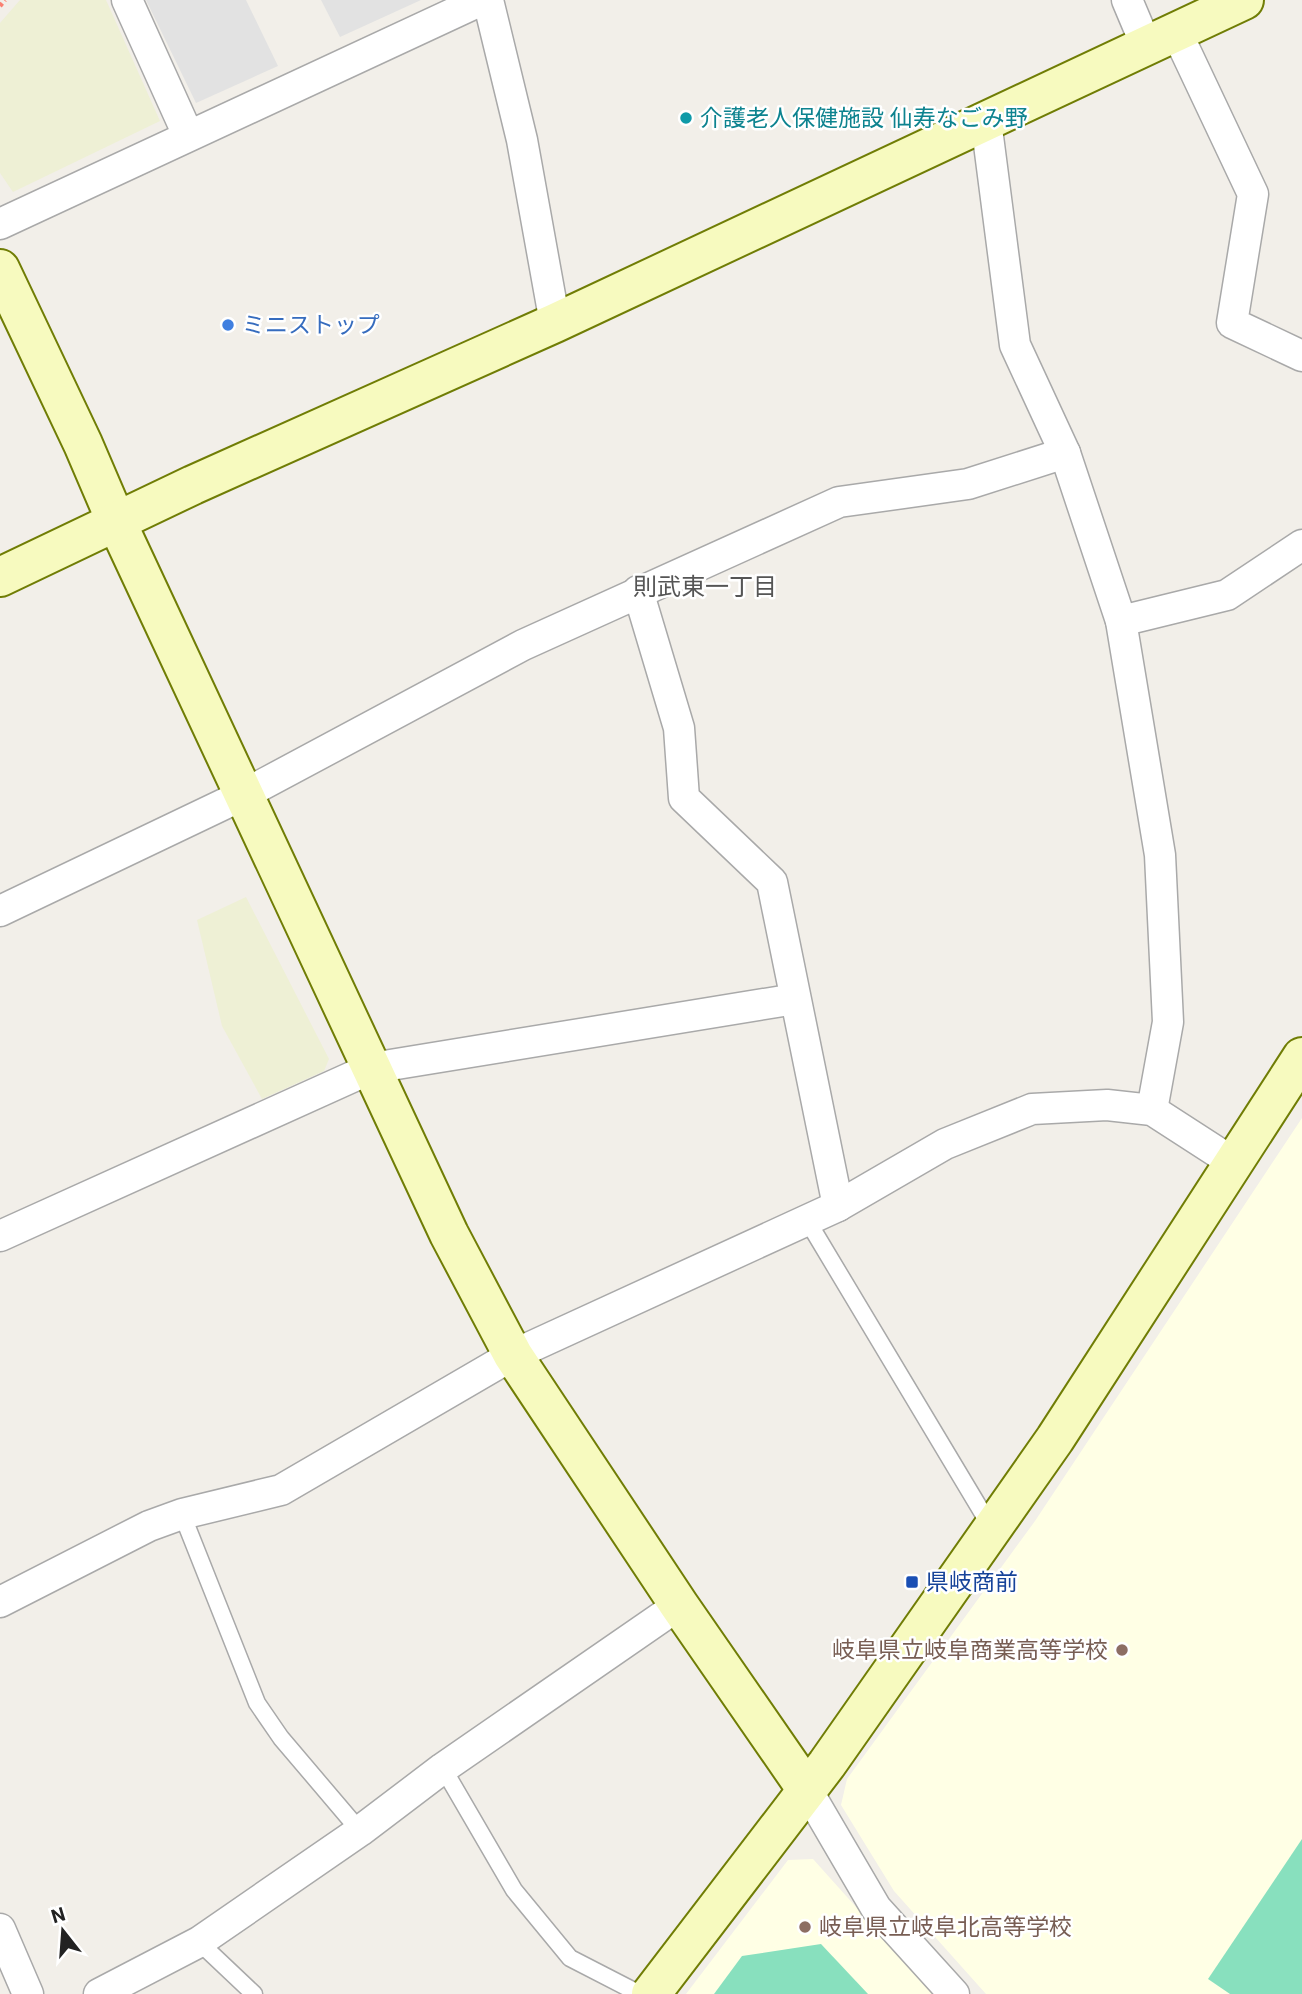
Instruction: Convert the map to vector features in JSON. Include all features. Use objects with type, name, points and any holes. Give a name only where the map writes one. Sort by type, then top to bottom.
[{"type":"street","points":[[127,0],[188,135]]},
{"type":"street","points":[[0,223],[482,0]]},
{"type":"street","points":[[488,0],[522,140],[555,324]]},
{"type":"street","points":[[1127,0],[1161,38],[1253,194],[1233,323],[1302,356]]},
{"type":"street","points":[[0,577],[555,324],[1244,0]]},
{"type":"street","points":[[986,121],[1015,345],[1065,453],[1121,621],[1160,855],[1168,1022],[1152,1110]]},
{"type":"street","points":[[0,269],[449,1234],[513,1355],[679,1605],[807,1790],[876,1908],[954,1994]]},
{"type":"street","points":[[0,911],[243,795],[523,645],[839,502],[968,484],[1065,453]]},
{"type":"street","points":[[1121,621],[1227,595],[1302,545]]},
{"type":"street","points":[[638,591],[679,728],[684,798],[772,882],[838,1206]]},
{"type":"street","points":[[0,1236],[372,1069],[795,999]]},
{"type":"street","points":[[651,1994],[807,1790],[1055,1439],[1302,1057]]},
{"type":"street","points":[[2,1595],[149,1526],[182,1514],[281,1490],[513,1355],[838,1206],[945,1144],[1032,1109],[1108,1105],[1152,1110],[1234,1163]]},
{"type":"street","points":[[99,1994],[199,1942],[360,1831],[443,1768],[679,1605]]},
{"type":"street","points":[[0,1929],[28,1994]]},
{"type":"lane","points":[[807,1220],[992,1529]]},
{"type":"lane","points":[[182,1514],[257,1703],[281,1738],[360,1831]]},
{"type":"lane","points":[[443,1768],[514,1890],[570,1958],[640,1994]]},
{"type":"lane","points":[[199,1942],[254,1994]]},
{"type":"path","points":[[0,6],[5,0]]},
{"type":"shaded area","points":[[20,0],[106,0],[160,121],[13,192],[0,173],[0,23]]},
{"type":"shaded area","points":[[146,0],[246,0],[278,66],[196,103]]},
{"type":"shaded area","points":[[321,0],[421,0],[340,37]]},
{"type":"shaded area","points":[[246,897],[329,1059],[324,1071],[262,1099],[222,1026],[197,920]]},
{"type":"shaded area","name":"岐阜県立岐阜商業高等学校","points":[[1302,1118],[1302,1994],[986,1994],[894,1891],[841,1805],[847,1779],[1035,1521]]},
{"type":"shaded area","name":"岐阜県立岐阜北高等学校","points":[[813,1859],[934,1994],[686,1994],[788,1860]]},
{"type":"green space","points":[[1302,1839],[1302,1994],[1230,1994],[1208,1979]]},
{"type":"green space","points":[[821,1944],[868,1994],[714,1994],[742,1956]]},
{"type":"place","name":"介護老人保健施設 仙寿なごみ野","points":[[686,118]]},
{"type":"place","name":"ミニストップ","points":[[228,325]]},
{"type":"place","name":"県岐商前","points":[[912,1582]]},
{"type":"place","name":"岐阜県立岐阜商業高等学校","points":[[1122,1650]]},
{"type":"place","name":"岐阜県立岐阜北高等学校","points":[[805,1927]]},
{"type":"district","name":"則武東一丁目","points":[[705,587]]}]
